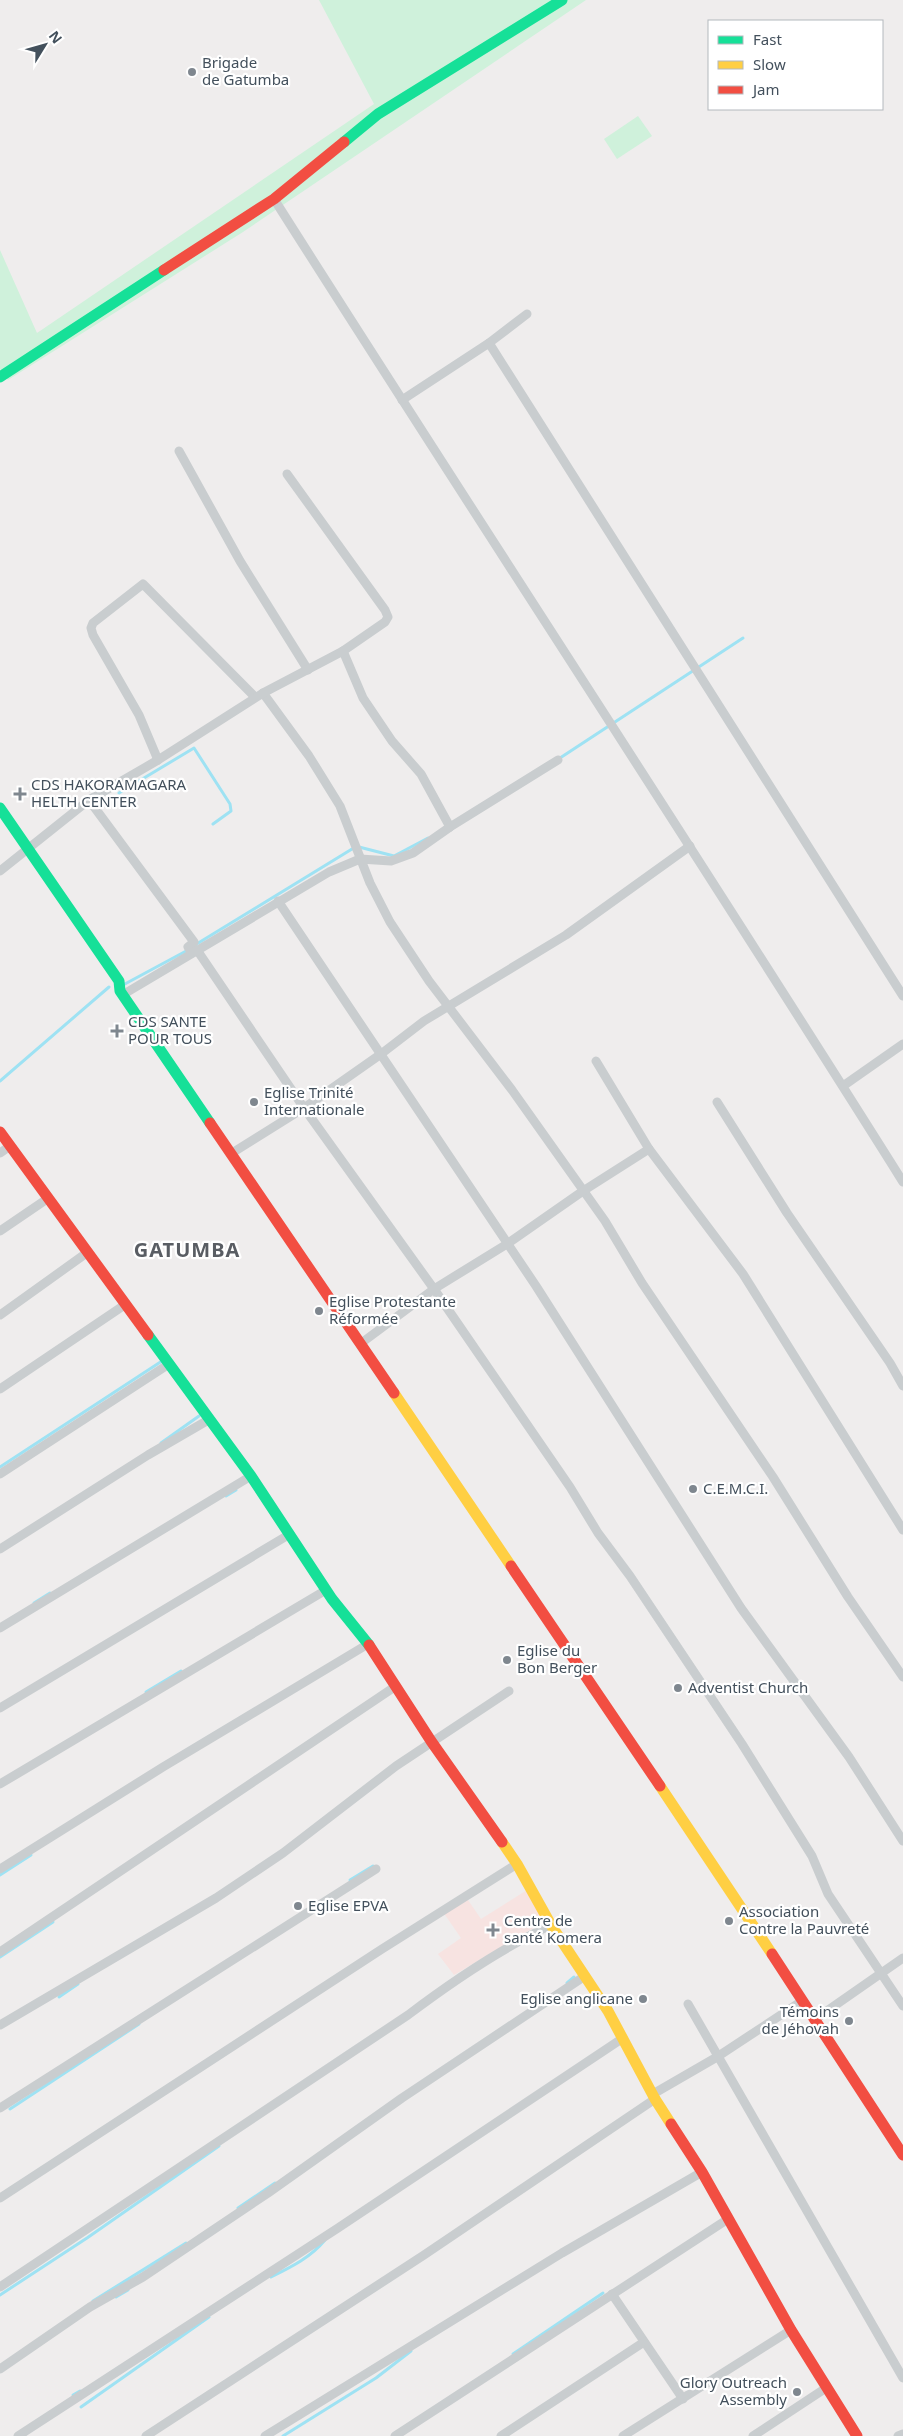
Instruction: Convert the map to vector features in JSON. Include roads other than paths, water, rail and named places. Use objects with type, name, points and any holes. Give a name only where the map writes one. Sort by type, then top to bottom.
[{"type":"main road","points":[[0,377],[274,199],[378,114],[562,0]]},
{"type":"main road","points":[[0,808],[119,981],[120,991],[124,994],[697,1840],[903,2156]]},
{"type":"main road","points":[[0,1132],[47,1199],[88,1252],[251,1476],[326,1590],[368,1644],[431,1741],[518,1864],[551,1924],[623,2038],[654,2096],[702,2172],[791,2330],[857,2436]]},
{"type":"street","points":[[274,199],[524,591],[607,716],[903,1182]]},
{"type":"street","points":[[402,400],[489,343],[527,314]]},
{"type":"street","points":[[489,343],[903,996]]},
{"type":"street","points":[[179,451],[226,538],[308,670]]},
{"type":"street","points":[[0,871],[89,800],[158,760],[259,695],[343,651],[385,622],[388,617],[286,474]]},
{"type":"street","points":[[158,760],[139,715],[93,635],[91,628],[93,623],[143,584],[259,695],[309,756],[340,806],[357,851],[390,922],[448,1008],[512,1090],[605,1221],[642,1283],[773,1477],[888,1657],[903,1677]]},
{"type":"street","points":[[343,651],[363,698],[392,741],[421,774],[449,824]]},
{"type":"street","points":[[357,851],[391,861],[413,853],[449,824],[558,760]]},
{"type":"street","points":[[89,800],[194,942],[192,950],[434,1289],[742,1744],[812,1856],[828,1894],[903,2006]]},
{"type":"street","points":[[232,1153],[304,1108],[424,1021],[566,935],[690,846]]},
{"type":"street","points":[[124,994],[192,950],[329,872],[357,851]]},
{"type":"street","points":[[278,901],[507,1244],[740,1608],[849,1758],[903,1841]]},
{"type":"street","points":[[843,1086],[903,1044]]},
{"type":"street","points":[[596,1061],[649,1149],[743,1274],[903,1530]]},
{"type":"street","points":[[717,1102],[787,1213],[890,1363],[903,1386]]},
{"type":"street","points":[[0,1153],[10,1146]]},
{"type":"street","points":[[360,1344],[434,1289],[507,1244],[583,1191],[649,1149]]},
{"type":"street","points":[[0,1231],[47,1199]]},
{"type":"street","points":[[0,1315],[88,1252]]},
{"type":"street","points":[[0,1389],[126,1304]]},
{"type":"street","points":[[0,1474],[170,1364]]},
{"type":"street","points":[[0,1549],[148,1455],[210,1419]]},
{"type":"street","points":[[0,1628],[251,1476]]},
{"type":"street","points":[[0,1708],[290,1534]]},
{"type":"street","points":[[0,1784],[326,1590]]},
{"type":"street","points":[[0,1869],[163,1767],[368,1644]]},
{"type":"street","points":[[0,1952],[396,1686]]},
{"type":"street","points":[[0,2025],[216,1898],[283,1853],[431,1741],[509,1691]]},
{"type":"street","points":[[0,2198],[310,1996],[518,1864]]},
{"type":"street","points":[[0,2108],[376,1869]]},
{"type":"street","points":[[0,2287],[408,2015],[451,1983],[531,1934],[551,1924]]},
{"type":"street","points":[[814,2020],[903,1958]]},
{"type":"street","points":[[0,2369],[90,2306],[143,2277],[268,2193],[402,2098],[585,1976]]},
{"type":"street","points":[[146,2436],[424,2254],[654,2096],[718,2057],[802,2001]]},
{"type":"street","points":[[688,2004],[903,2378]]},
{"type":"street","points":[[18,2436],[313,2244],[623,2038]]},
{"type":"street","points":[[265,2436],[562,2253],[702,2172]]},
{"type":"street","points":[[395,2436],[728,2219]]},
{"type":"street","points":[[612,2294],[683,2399]]},
{"type":"street","points":[[623,2436],[791,2330]]},
{"type":"street","points":[[500,2436],[644,2342]]},
{"type":"street","points":[[753,2436],[826,2388]]},
{"type":"street","points":[[898,2436],[903,2434]]},
{"type":"waterway","points":[[560,758],[743,638]]},
{"type":"waterway","points":[[119,793],[194,748],[230,804],[231,811],[213,824]]},
{"type":"waterway","points":[[195,945],[352,849],[359,847],[394,856],[428,838]]},
{"type":"waterway","points":[[123,985],[188,950]]},
{"type":"waterway","points":[[0,1081],[109,987]]},
{"type":"waterway","points":[[0,1467],[162,1361]]},
{"type":"waterway","points":[[161,1443],[199,1416]]},
{"type":"waterway","points":[[226,1496],[236,1490]]},
{"type":"waterway","points":[[34,1603],[50,1593]]},
{"type":"waterway","points":[[146,1692],[181,1671]]},
{"type":"waterway","points":[[0,1875],[31,1855]]},
{"type":"waterway","points":[[350,1880],[373,1866]]},
{"type":"waterway","points":[[0,1957],[53,1922]]},
{"type":"waterway","points":[[567,1983],[574,1977]]},
{"type":"waterway","points":[[59,1997],[78,1984]]},
{"type":"waterway","points":[[10,2109],[139,2024]]},
{"type":"waterway","points":[[0,2295],[87,2238],[219,2146]]},
{"type":"waterway","points":[[238,2208],[275,2183]]},
{"type":"waterway","points":[[271,2277],[307,2257],[325,2240]]},
{"type":"waterway","points":[[93,2301],[186,2243]]},
{"type":"waterway","points":[[116,2297],[128,2290]]},
{"type":"waterway","points":[[513,2354],[603,2293]]},
{"type":"waterway","points":[[81,2407],[209,2317]]},
{"type":"waterway","points":[[283,2436],[376,2378],[411,2351]]},
{"type":"waterway","points":[[73,2395],[80,2391]]},
{"type":"place","name":"Brigade de Gatumba","points":[[192,72]]},
{"type":"place","name":"CDS HAKORAMAGARA HELTH CENTER","points":[[20,794]]},
{"type":"place","name":"CDS SANTE POUR TOUS","points":[[117,1031]]},
{"type":"place","name":"Eglise Trinité Internationale","points":[[254,1102]]},
{"type":"place","name":"Eglise Protestante Réformée","points":[[319,1311]]},
{"type":"place","name":"C.E.M.C.I.","points":[[693,1489]]},
{"type":"place","name":"Eglise du Bon Berger","points":[[507,1660]]},
{"type":"place","name":"Adventist Church","points":[[678,1688]]},
{"type":"place","name":"Eglise EPVA","points":[[298,1906]]},
{"type":"place","name":"Association Contre la Pauvreté","points":[[729,1921]]},
{"type":"place","name":"Centre de santé Komera","points":[[493,1930]]},
{"type":"place","name":"Eglise anglicane","points":[[643,1999]]},
{"type":"place","name":"Témoins de Jéhovah","points":[[849,2021]]},
{"type":"place","name":"Glory Outreach Assembly","points":[[797,2392]]},
{"type":"district","name":"GATUMBA","points":[[187,1250]]}]
